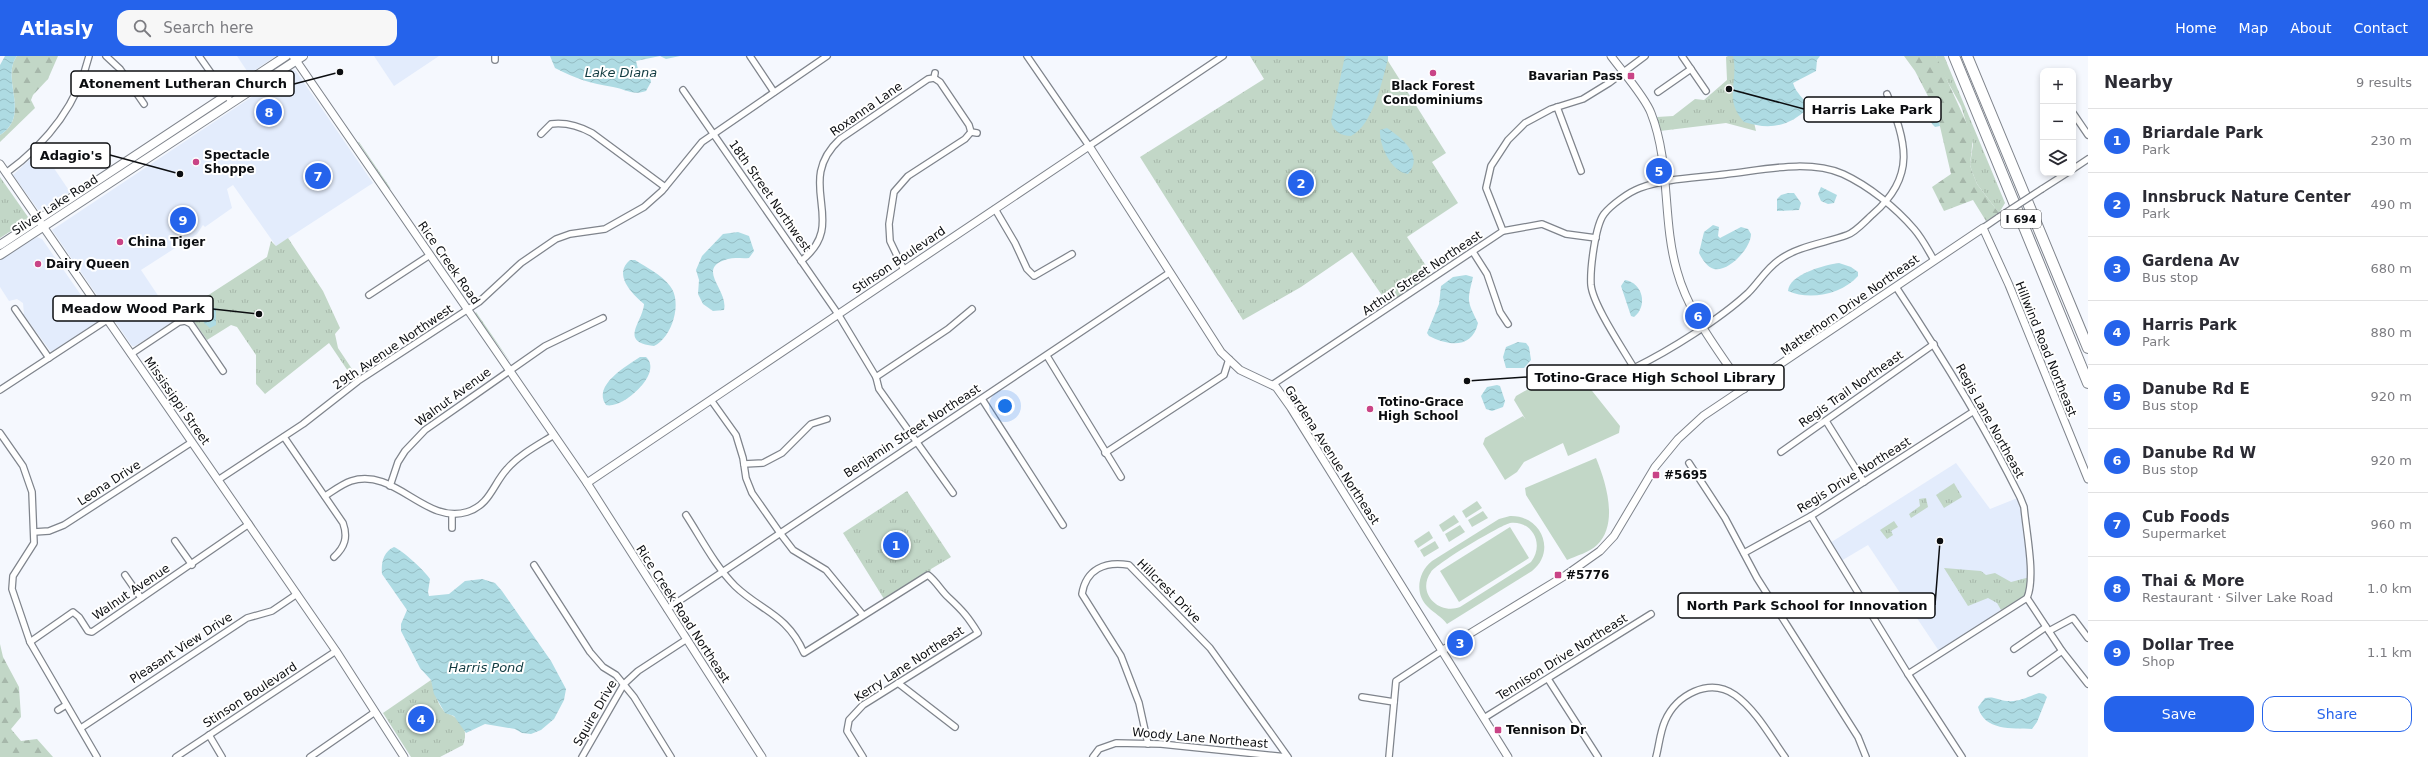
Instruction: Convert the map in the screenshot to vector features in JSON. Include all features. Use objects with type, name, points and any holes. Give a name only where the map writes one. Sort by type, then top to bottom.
[{"type":"highway","name":"I 694","points":[[1954,56],[2088,383]]},
{"type":"highway","name":"I 694","points":[[1967,56],[2088,348]]},
{"type":"highway","points":[[2068,299],[2088,344]]},
{"type":"main road","points":[[0,245],[286,56]]},
{"type":"main road","name":"Silver Lake Road","points":[[0,255],[232,103],[295,58],[304,56]]},
{"type":"street","points":[[6,173],[32,153],[56,126],[79,90],[89,56]]},
{"type":"street","points":[[106,56],[120,69],[144,104]]},
{"type":"street","points":[[199,56],[232,103]]},
{"type":"street","points":[[750,56],[774,92]]},
{"type":"street","name":"29th Avenue Northwest","points":[[218,480],[284,438],[358,382],[467,310],[489,294],[520,263],[556,239],[613,226],[644,207],[665,188],[694,149],[713,133],[827,56]]},
{"type":"street","points":[[1028,56],[1089,146]]},
{"type":"street","name":"Stinson Boulevard","points":[[587,483],[1223,56]]},
{"type":"street","points":[[1611,56],[1651,112],[1662,152],[1671,240],[1676,270],[1690,306],[1744,389]]},
{"type":"street","points":[[1503,231],[1498,214],[1486,188],[1491,166],[1508,140],[1525,123],[1557,107],[1583,99],[1645,56]]},
{"type":"street","points":[[1682,56],[1706,91]]},
{"type":"street","name":"Rice Creek Road","points":[[295,58],[587,483]]},
{"type":"street","points":[[1658,92],[1691,69]]},
{"type":"street","name":"Roxanna Lane","points":[[801,261],[814,250],[822,235],[823,220],[819,181],[822,163],[829,150],[840,139],[934,75],[969,125],[971,132]]},
{"type":"street","name":"18th Street Northwest","points":[[683,90],[838,314],[876,377],[879,389],[915,442],[922,448],[953,493]]},
{"type":"street","points":[[1887,94],[1899,126],[1905,154],[1901,177],[1886,203],[1849,235],[1795,251],[1780,259],[1765,271],[1749,292],[1728,310],[1634,368],[1597,302],[1591,286],[1596,238],[1604,215],[1626,197],[1640,188],[1666,182],[1791,167],[1814,167],[1843,174],[1870,190],[1886,203],[1915,230],[1934,260]]},
{"type":"street","points":[[1557,107],[1581,171]]},
{"type":"street","points":[[2076,118],[2088,136]]},
{"type":"street","points":[[541,134],[551,124],[564,123],[579,126],[592,133],[665,188]]},
{"type":"street","points":[[904,270],[890,241],[889,224],[894,192],[902,180],[966,139],[971,132],[978,133]]},
{"type":"street","name":"Gardena Avenue Northeast","points":[[1089,146],[1221,352],[1240,370],[1272,385],[1291,408],[1508,757]]},
{"type":"street","points":[[2076,167],[2088,159]]},
{"type":"street","name":"Mississippi Street","points":[[0,164],[336,651],[404,757]]},
{"type":"street","name":"Matterhorn Drive Northeast","points":[[1442,650],[1566,575],[1600,551],[1614,536],[1655,467],[1678,439],[1704,416],[1934,260],[2062,176]]},
{"type":"street","points":[[995,209],[1015,243],[1027,269],[1034,276],[1072,254]]},
{"type":"street","name":"Arthur Street Northeast","points":[[1272,385],[1503,231],[1542,224],[1566,234],[1596,238]]},
{"type":"street","name":"Hillwind Road Northeast","points":[[1983,228],[2009,285],[2088,479]]},
{"type":"street","points":[[1473,252],[1487,274],[1500,312],[1508,324]]},
{"type":"street","points":[[369,295],[430,255]]},
{"type":"street","name":"Benjamin Street Northeast","points":[[668,609],[724,573],[780,533],[915,442],[1047,356],[1170,273]]},
{"type":"street","name":"Regis Lane Northeast","points":[[1896,287],[1934,344],[1974,411],[1996,449],[2024,507],[2030,577],[2030,592],[2027,598]]},
{"type":"street","points":[[15,309],[49,358]]},
{"type":"street","points":[[876,377],[948,329],[972,309]]},
{"type":"street","name":"Walnut Avenue","points":[[390,486],[398,462],[418,436],[509,370],[566,334],[603,318]]},
{"type":"street","points":[[0,390],[107,320]]},
{"type":"street","points":[[131,354],[179,322],[185,321],[191,324],[223,371]]},
{"type":"street","name":"Regis Trail Northeast","points":[[1780,452],[1934,344]]},
{"type":"street","points":[[1047,356],[1121,477]]},
{"type":"street","points":[[1105,453],[1224,375],[1229,360]]},
{"type":"street","points":[[982,399],[1063,526]]},
{"type":"street","points":[[686,515],[724,573],[749,598],[777,615],[804,653],[863,615],[826,570],[793,550],[780,533],[752,493],[746,478],[744,464],[736,435],[711,400]]},
{"type":"street","name":"Regis Drive Northeast","points":[[1744,553],[1811,516],[1974,411]]},
{"type":"street","points":[[744,464],[763,463],[782,453],[811,424],[827,419]]},
{"type":"street","points":[[1826,421],[1864,482]]},
{"type":"street","points":[[0,433],[28,475],[32,492],[34,532],[32,549],[15,572],[12,582],[30,642],[98,757]]},
{"type":"street","points":[[325,496],[345,484],[360,479],[373,479],[390,486],[440,512],[452,515],[479,507],[490,497],[513,463],[554,435]]},
{"type":"street","points":[[284,438],[340,518],[346,533],[343,548],[334,557]]},
{"type":"street","name":"Leona Drive","points":[[34,532],[49,531],[64,525],[192,442]]},
{"type":"street","points":[[1689,463],[1725,518],[1757,578],[1858,737],[1866,757]]},
{"type":"street","name":"Rice Creek Road Northeast","points":[[587,483],[762,757]]},
{"type":"street","points":[[452,515],[452,528]]},
{"type":"street","points":[[1811,516],[1908,674],[1962,757]]},
{"type":"street","name":"Walnut Avenue","points":[[30,642],[72,612],[90,632],[249,524]]},
{"type":"street","points":[[175,541],[192,564]]},
{"type":"street","name":"Hillcrest Drive","points":[[1148,744],[1139,703],[1121,656],[1082,594],[1084,580],[1094,571],[1116,563],[1129,565],[1210,648],[1287,757]]},
{"type":"street","points":[[534,565],[590,652],[624,684],[634,697],[671,757]]},
{"type":"street","points":[[124,575],[141,598]]},
{"type":"street","name":"Kerry Lane Northeast","points":[[861,757],[847,731],[849,720],[863,705],[978,633],[961,607],[949,598],[939,584],[928,575],[863,615]]},
{"type":"street","name":"Pleasant View Drive","points":[[80,728],[247,618],[272,610],[297,594]]},
{"type":"street","points":[[1908,674],[2027,598],[2062,651],[2088,684]]},
{"type":"street","name":"Tennison Drive Northeast","points":[[1484,718],[1651,614]]},
{"type":"street","points":[[2014,649],[2047,629],[2073,618],[2088,638]]},
{"type":"street","name":"Squire Drive","points":[[582,757],[624,684],[638,671],[687,639]]},
{"type":"street","points":[[1389,757],[1396,681],[1442,650]]},
{"type":"street","name":"Stinson Boulevard","points":[[176,757],[336,651]]},
{"type":"street","points":[[2030,672],[2062,651]]},
{"type":"street","points":[[1548,679],[1598,757]]},
{"type":"street","points":[[898,683],[955,727]]},
{"type":"street","points":[[1656,757],[1664,722],[1673,707],[1685,696],[1705,686],[1721,688],[1735,695],[1753,712],[1785,757]]},
{"type":"street","points":[[1362,697],[1394,702]]},
{"type":"street","points":[[58,710],[66,705]]},
{"type":"street","points":[[310,757],[375,712]]},
{"type":"street","points":[[209,735],[222,757]]},
{"type":"street","name":"Woody Lane Northeast","points":[[1093,757],[1099,749],[1116,743],[1148,744],[1287,757]]},
{"type":"shaded area","points":[[237,56],[276,56],[249,74]]},
{"type":"shaded area","points":[[374,56],[439,56],[394,86]]},
{"type":"shaded area","points":[[292,70],[296,71],[373,183],[276,246],[233,185],[227,189],[232,208],[205,227],[203,225],[197,234],[141,270],[175,321],[135,346],[132,346],[52,230]]},
{"type":"shaded area","points":[[41,149],[70,192],[39,211],[13,175]]},
{"type":"shaded area","points":[[37,237],[42,239],[99,321],[51,352],[24,315],[23,303],[17,299],[9,301],[0,287],[0,259]]},
{"type":"shaded area","points":[[1956,463],[1990,509],[2020,497],[2024,507],[2030,577],[2027,598],[2001,610],[1939,651],[1868,545],[1841,561],[1830,543]]},
{"type":"green space","points":[[17,56],[58,56],[48,79],[33,95],[31,100],[35,108],[0,142],[0,135],[9,127],[14,118],[15,107],[12,75],[13,65]]},
{"type":"green space","points":[[1250,56],[1388,56],[1388,61],[1446,153],[1432,162],[1458,203],[1407,237],[1432,275],[1388,304],[1352,252],[1301,287],[1243,320],[1140,157],[1264,79]]},
{"type":"green space","points":[[1739,56],[1756,131],[1726,123],[1660,131],[1657,117],[1673,116],[1695,99],[1704,100],[1727,80],[1726,57]]},
{"type":"green space","points":[[1904,56],[1936,56],[1973,137],[1970,165],[1977,184],[1999,213],[1986,221],[1973,200],[1944,211],[1932,187],[1951,174],[1935,105],[1931,102],[1915,71]]},
{"type":"green space","points":[[1936,56],[1944,56],[2005,203],[1999,213],[1977,184],[1970,165],[1973,144],[1961,106],[1939,66]]},
{"type":"green space","points":[[359,142],[391,189],[388,187]]},
{"type":"green space","points":[[0,177],[28,217],[28,220],[0,238]]},
{"type":"green space","points":[[288,238],[323,291],[340,328],[335,334],[338,348],[358,378],[354,380],[329,343],[265,394],[256,384],[256,355],[237,327],[231,325],[207,340],[193,320],[181,317],[193,305],[267,257],[271,241],[276,246]]},
{"type":"green space","points":[[476,312],[511,363],[475,314]]},
{"type":"green space","points":[[1573,368],[1585,390],[1589,387],[1620,426],[1619,433],[1568,456],[1563,443],[1524,462],[1517,472],[1505,480],[1483,444],[1485,438],[1523,416],[1526,420],[1514,400],[1516,396],[1551,376],[1552,379]]},
{"type":"green space","points":[[1596,458],[1607,491],[1609,515],[1608,526],[1604,536],[1597,545],[1587,552],[1567,560],[1526,495],[1525,488]]},
{"type":"green space","points":[[1954,483],[1962,497],[1944,508],[1936,495]]},
{"type":"green space","points":[[907,491],[951,557],[931,569],[930,572],[925,573],[884,599],[843,533]]},
{"type":"green space","points":[[1926,498],[1928,507],[1911,518],[1909,514],[1920,506],[1919,499]]},
{"type":"green space","points":[[1477,501],[1482,508],[1466,518],[1462,511]]},
{"type":"green space","points":[[1483,511],[1488,518],[1472,527],[1468,520]]},
{"type":"green space","points":[[1454,515],[1459,522],[1443,532],[1439,525]]},
{"type":"green space","points":[[1510,516],[1521,517],[1530,521],[1537,528],[1542,536],[1544,545],[1540,563],[1532,571],[1447,624],[1424,602],[1419,590],[1421,577],[1427,566],[1432,561],[1499,519]],"holes":[[[1510,523],[1525,525],[1534,535],[1537,548],[1531,562],[1460,607],[1452,609],[1444,608],[1432,600],[1426,587],[1427,580],[1431,572],[1436,567],[1456,553],[1494,531]]]},
{"type":"green space","points":[[883,519],[896,539],[883,547],[878,540],[868,546],[860,534]]},
{"type":"green space","points":[[1894,521],[1898,527],[1891,531],[1893,535],[1887,539],[1880,530]]},
{"type":"green space","points":[[1460,525],[1465,532],[1449,542],[1445,534]]},
{"type":"green space","points":[[1510,527],[1529,558],[1459,602],[1440,571]]},
{"type":"green space","points":[[1429,531],[1433,538],[1418,548],[1414,541]]},
{"type":"green space","points":[[1435,541],[1439,548],[1424,557],[1420,550]]},
{"type":"green space","points":[[1944,568],[1981,571],[1986,575],[1995,573],[2011,582],[2030,577],[2027,598],[2001,610],[1997,603],[1988,598],[1968,606]]},
{"type":"green space","points":[[0,644],[3,657],[19,687],[21,717],[11,729],[21,741],[37,739],[53,757],[0,757]]},
{"type":"green space","points":[[431,680],[441,708],[457,719],[464,729],[465,737],[463,745],[440,757],[411,757],[383,713]]},
{"type":"water","points":[[5,56],[17,56],[13,65],[12,75],[15,107],[14,118],[9,127],[0,135],[0,65]]},
{"type":"water","name":"Lake Diana","points":[[550,56],[660,56],[636,61],[638,69],[642,69],[650,77],[651,82],[646,91],[637,93],[577,78],[555,68]]},
{"type":"water","points":[[660,56],[680,56],[666,59]]},
{"type":"water","points":[[1345,56],[1388,56],[1376,102],[1371,113],[1359,130],[1351,136],[1338,132],[1332,125],[1331,121]]},
{"type":"water","points":[[1733,56],[1820,56],[1817,60],[1816,71],[1793,83],[1808,108],[1794,119],[1778,125],[1762,126],[1744,122],[1734,105]]},
{"type":"water","points":[[1928,103],[1935,105],[1940,126],[1935,127],[1929,119],[1927,113]]},
{"type":"water","points":[[1387,128],[1409,147],[1412,153],[1414,160],[1413,167],[1408,174],[1396,168],[1387,157],[1380,136],[1380,130]]},
{"type":"water","points":[[1821,187],[1837,195],[1834,203],[1828,204],[1821,201],[1818,194]]},
{"type":"water","points":[[1794,193],[1801,203],[1799,210],[1777,211],[1777,199],[1781,195]]},
{"type":"water","points":[[1713,225],[1719,227],[1718,236],[1720,238],[1741,227],[1748,229],[1751,234],[1747,246],[1738,258],[1726,267],[1720,269],[1714,269],[1707,265],[1699,253],[1704,232]]},
{"type":"water","points":[[738,232],[749,236],[754,251],[749,258],[728,259],[718,263],[714,268],[713,274],[722,295],[724,310],[713,311],[703,304],[698,294],[699,280],[696,270],[702,256],[723,234]]},
{"type":"water","points":[[630,260],[635,260],[658,275],[667,282],[674,293],[676,301],[674,319],[666,336],[654,346],[643,344],[637,340],[635,336],[635,330],[643,311],[644,304],[629,289],[624,277],[623,271],[625,265]]},
{"type":"water","points":[[1839,263],[1851,267],[1858,272],[1858,276],[1843,287],[1825,294],[1806,295],[1788,291],[1794,280],[1801,275],[1817,268]]},
{"type":"water","points":[[1466,275],[1473,277],[1469,301],[1478,323],[1475,331],[1471,337],[1459,343],[1444,342],[1429,336],[1427,333],[1439,304],[1441,286],[1453,277]]},
{"type":"water","points":[[1625,280],[1636,286],[1642,296],[1641,307],[1634,317],[1631,316],[1621,286]]},
{"type":"water","points":[[210,307],[216,308],[216,325],[210,328],[204,323],[203,317]]},
{"type":"water","points":[[1518,342],[1526,343],[1529,347],[1531,360],[1524,368],[1506,368],[1503,357],[1506,347]]},
{"type":"water","points":[[640,357],[646,357],[650,364],[650,372],[645,381],[639,389],[622,402],[613,405],[606,405],[603,398],[607,383],[620,371]]},
{"type":"water","points":[[1497,385],[1500,386],[1505,401],[1503,407],[1492,411],[1486,409],[1481,396],[1487,387]]},
{"type":"water","name":"Harris Pond","points":[[394,547],[414,562],[430,579],[428,592],[429,596],[449,594],[465,581],[482,579],[495,583],[551,661],[566,689],[564,700],[554,719],[541,730],[531,734],[522,733],[515,729],[485,724],[466,733],[454,716],[445,713],[434,694],[431,680],[420,668],[401,631],[401,624],[407,610],[382,574],[382,566],[385,555]]},
{"type":"water","points":[[2039,693],[2044,694],[2047,697],[2037,722],[2032,729],[2000,727],[1992,724],[1981,715],[1978,707],[1985,698],[2016,701]]},
{"type":"place","name":"Atonement Lutheran Church","points":[[340,72]]},
{"type":"place","name":"Black Forest Condominiums","points":[[1433,73]]},
{"type":"place","name":"Bavarian Pass","points":[[1631,76]]},
{"type":"place","name":"Harris Lake Park","points":[[1729,89]]},
{"type":"place","name":"Thai & More","points":[[269,112]]},
{"type":"place","name":"Spectacle Shoppe","points":[[196,162]]},
{"type":"place","name":"Danube Rd E","points":[[1659,171]]},
{"type":"place","name":"Adagio's","points":[[180,174]]},
{"type":"place","name":"Cub Foods","points":[[318,176]]},
{"type":"place","name":"Innsbruck Nature Center","points":[[1301,183]]},
{"type":"place","name":"Dollar Tree","points":[[183,220]]},
{"type":"place","name":"China Tiger","points":[[120,242]]},
{"type":"place","name":"Dairy Queen","points":[[38,264]]},
{"type":"place","name":"Meadow Wood Park","points":[[259,314]]},
{"type":"place","name":"Danube Rd W","points":[[1698,316]]},
{"type":"place","name":"Totino-Grace High School Library","points":[[1467,381]]},
{"type":"place","name":"Totino-Grace High School","points":[[1370,409]]},
{"type":"place","name":"#5695","points":[[1656,475]]},
{"type":"place","name":"North Park School for Innovation","points":[[1940,541]]},
{"type":"place","name":"Briardale Park","points":[[896,545]]},
{"type":"place","name":"#5776","points":[[1558,575]]},
{"type":"place","name":"Gardena Av","points":[[1460,643]]},
{"type":"place","name":"Harris Park","points":[[421,719]]},
{"type":"place","name":"Tennison Dr","points":[[1498,730]]}]
